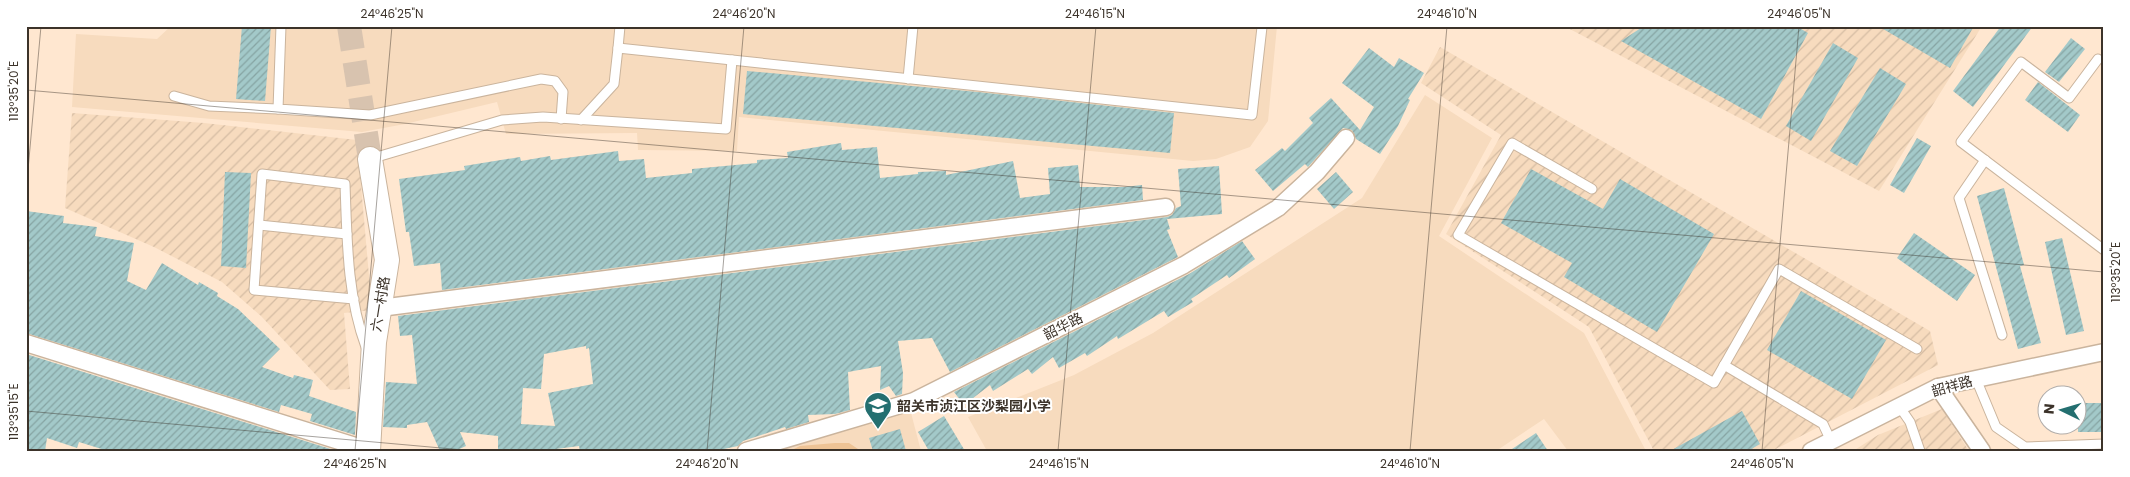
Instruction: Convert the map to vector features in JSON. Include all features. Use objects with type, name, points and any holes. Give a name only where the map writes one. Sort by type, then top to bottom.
[{"type":"street","name":"韶华路","points":[[746,451],[914,401],[1184,265],[1278,208],[1317,172],[1346,138]]},
{"type":"street","name":"六一村路","points":[[368,451],[373,366],[387,260],[370,159]]},
{"type":"street","points":[[380,308],[1166,207]]},
{"type":"street","points":[[26,343],[368,451]]},
{"type":"street","name":"韶祥路","points":[[1811,451],[1938,387],[2104,352]]},
{"type":"street","points":[[1938,387],[1982,451]]},
{"type":"lane","points":[[278,109],[281,26]]},
{"type":"lane","points":[[581,120],[614,84],[620,26]]},
{"type":"lane","points":[[908,79],[913,26]]},
{"type":"lane","points":[[618,48],[1252,115],[1262,27]]},
{"type":"lane","points":[[2098,59],[2069,98],[2021,62],[1961,142],[2104,250]]},
{"type":"lane","points":[[370,159],[502,120],[543,117],[726,130],[732,60]]},
{"type":"lane","points":[[174,96],[208,106],[370,116],[541,79],[555,81],[563,92],[561,118]]},
{"type":"lane","points":[[1592,189],[1512,142],[1458,235],[1714,383],[1779,270],[1917,349]]},
{"type":"lane","points":[[1985,160],[1959,198],[2002,335]]},
{"type":"lane","points":[[354,299],[254,290],[262,174],[345,184],[347,234],[354,299],[361,334],[373,366]]},
{"type":"lane","points":[[258,225],[347,234]]},
{"type":"lane","points":[[1724,366],[1823,424],[1831,441]]},
{"type":"lane","points":[[1976,379],[1996,427],[2025,447],[2104,444]]},
{"type":"lane","points":[[1899,406],[1910,422],[1918,450]]},
{"type":"shaded area","points":[[171,26],[1277,26],[1268,121],[1250,147],[1216,159],[1193,161],[739,117],[737,151],[638,150],[637,133],[506,134],[497,102],[405,124],[362,132],[72,107],[76,34],[157,39]]},
{"type":"shaded area","points":[[1564,26],[1982,26],[1879,191]]},
{"type":"shaded area","points":[[1440,47],[1930,331],[1938,365],[1772,451],[1654,451],[1589,327],[1446,234],[1501,135],[1421,83]]},
{"type":"shaded area","points":[[1425,95],[1492,138],[1439,236],[1584,333],[1646,451],[1568,451],[1544,419],[1496,451],[987,451],[968,417],[1074,375],[1153,333],[1362,198]]},
{"type":"shaded area","points":[[72,113],[204,123],[357,140],[372,310],[344,313],[350,389],[330,390],[261,316],[222,282],[154,247],[65,208]]},
{"type":"shaded area","name":"韶关市浈江区沙梨园小学","points":[[910,409],[921,451],[772,451]]},
{"type":"shaded area","points":[[1942,409],[1969,451],[1853,451],[1878,435]]},
{"type":"shaded area","points":[[849,443],[861,451],[790,451],[800,446]]},
{"type":"building","points":[[242,26],[271,26],[265,101],[236,99]]},
{"type":"building","points":[[1644,26],[1796,26],[1808,33],[1761,119],[1621,41]]},
{"type":"building","points":[[1878,26],[1974,26],[1950,68]]},
{"type":"building","points":[[2001,26],[2033,26],[1973,107],[1953,91]]},
{"type":"building","points":[[2071,38],[2085,49],[2059,82],[2045,72]]},
{"type":"building","points":[[1833,43],[1858,58],[1811,141],[1786,126]]},
{"type":"building","points":[[1369,48],[1394,67],[1399,58],[1424,73],[1408,99],[1410,100],[1398,126],[1380,154],[1356,139],[1352,130],[1343,128],[1308,167],[1305,164],[1273,191],[1255,170],[1282,148],[1285,151],[1313,123],[1309,118],[1331,98],[1360,130],[1374,107],[1342,83]]},
{"type":"building","points":[[1880,68],[1906,84],[1857,166],[1830,151]]},
{"type":"building","points":[[747,71],[978,92],[1174,113],[1170,153],[743,114]]},
{"type":"building","points":[[2038,82],[2080,115],[2068,132],[2025,100]]},
{"type":"building","points":[[1917,138],[1931,146],[1904,193],[1890,185]]},
{"type":"building","points":[[841,143],[842,150],[877,147],[880,178],[918,174],[918,172],[946,171],[946,175],[1013,161],[1020,198],[1050,194],[1048,168],[1078,165],[1080,187],[1142,185],[1143,200],[442,290],[440,263],[414,266],[409,232],[406,232],[399,179],[465,170],[464,166],[520,157],[521,161],[550,156],[551,160],[618,151],[619,161],[644,159],[646,178],[692,173],[692,169],[757,163],[757,160],[788,158],[787,152]]},
{"type":"building","points":[[1219,166],[1222,214],[1167,219],[1170,229],[1167,230],[1178,257],[950,372],[932,338],[898,341],[903,373],[902,394],[896,396],[889,386],[880,390],[881,366],[848,372],[850,410],[835,414],[808,415],[809,422],[786,429],[785,427],[743,441],[738,446],[714,451],[580,451],[579,446],[556,449],[556,451],[498,451],[498,436],[460,432],[466,446],[455,451],[440,451],[427,422],[407,425],[407,428],[383,427],[386,382],[417,384],[412,335],[400,336],[398,316],[1167,217],[1172,215],[1176,208],[1181,206],[1178,169]],"holes":[[[586,346],[586,349],[589,348],[593,384],[548,393],[555,426],[521,424],[523,388],[541,389],[544,354]]]},
{"type":"building","points":[[1531,169],[1603,209],[1620,179],[1714,234],[1657,332],[1564,277],[1572,263],[1501,223]]},
{"type":"building","points":[[225,172],[251,173],[246,268],[221,266]]},
{"type":"building","points":[[1336,172],[1353,192],[1334,209],[1317,189]]},
{"type":"building","points":[[2004,188],[2024,265],[2020,266],[2041,343],[2018,349],[1977,196]]},
{"type":"building","points":[[26,211],[64,216],[63,223],[97,227],[95,236],[134,243],[127,281],[146,290],[162,263],[198,285],[199,282],[218,293],[217,296],[238,309],[280,349],[262,367],[293,378],[294,375],[313,380],[309,396],[356,412],[355,435],[310,421],[312,414],[281,405],[279,412],[26,333]]},
{"type":"building","points":[[1914,233],[1975,275],[1957,301],[1897,258]]},
{"type":"building","points":[[2062,238],[2084,331],[2066,335],[2045,242]]},
{"type":"building","points":[[1242,241],[1255,259],[1229,278],[1227,275],[1191,299],[1193,302],[1168,317],[1164,311],[1118,339],[1117,336],[1087,356],[1085,353],[1059,368],[1053,357],[1032,374],[1028,369],[993,391],[990,385],[964,405],[954,392],[1189,274]]},
{"type":"building","points":[[1801,291],[1886,340],[1852,399],[1767,350]]},
{"type":"building","points":[[26,354],[337,451],[108,451],[79,442],[77,448],[47,438],[45,451],[26,451]]},
{"type":"building","points":[[2088,403],[2104,403],[2104,432],[2088,432]]},
{"type":"building","points":[[1742,411],[1760,444],[1748,451],[1670,451]]},
{"type":"building","points":[[944,416],[965,451],[929,451],[918,432]]},
{"type":"building","points":[[900,429],[906,451],[873,451],[869,438]]},
{"type":"building","points":[[1536,433],[1548,451],[1509,451]]},
{"type":"tunnel","points":[[349,26],[370,159]]},
{"type":"place","name":"韶关市浈江区沙梨园小学","points":[[878,430]]}]
